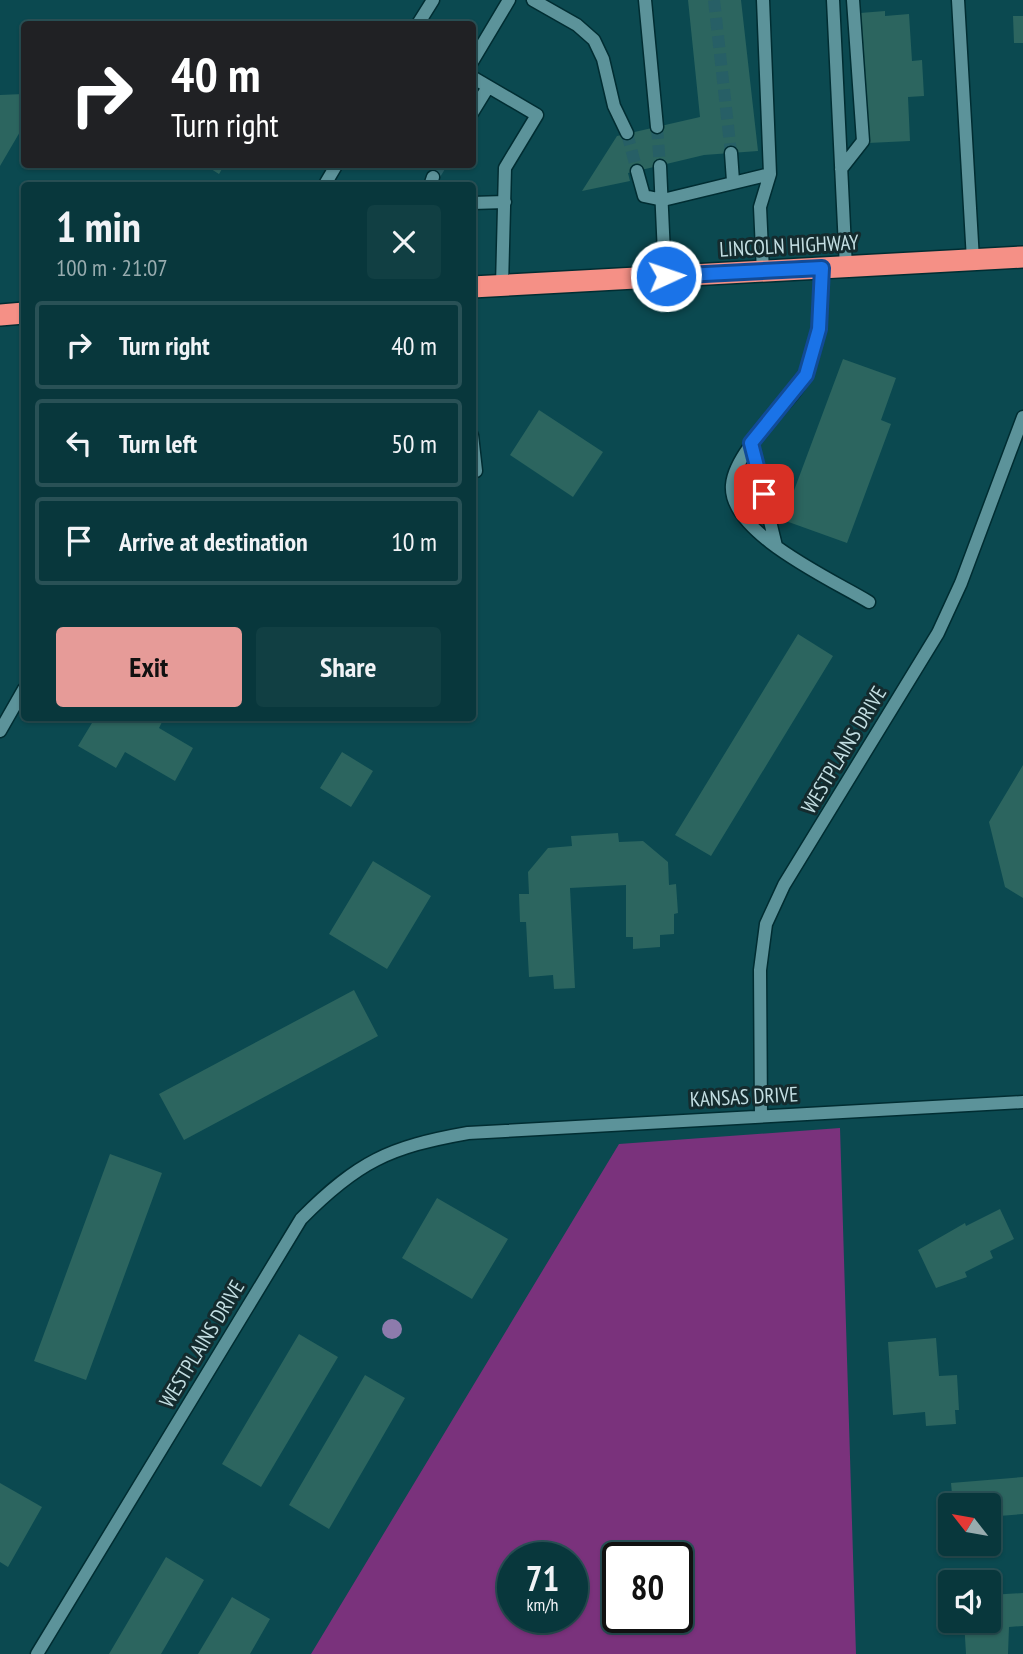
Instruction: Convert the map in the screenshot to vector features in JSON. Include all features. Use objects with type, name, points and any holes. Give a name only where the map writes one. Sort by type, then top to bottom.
[{"type":"highway","name":"LINCOLN HIGHWAY","points":[[476,287],[1023,257]]},
{"type":"highway","points":[[0,315],[21,313]]},
{"type":"street","points":[[476,55],[509,0]]},
{"type":"street","points":[[533,0],[577,25],[594,40],[603,60],[614,106],[627,133]]},
{"type":"street","points":[[645,0],[657,127]]},
{"type":"street","points":[[763,0],[769,174],[760,207],[763,272]]},
{"type":"street","points":[[833,0],[846,268]]},
{"type":"street","points":[[841,169],[863,141],[853,0]]},
{"type":"street","points":[[958,0],[973,260]]},
{"type":"street","points":[[419,21],[429,1]]},
{"type":"street","points":[[476,80],[537,115],[505,168],[502,286]]},
{"type":"street","points":[[476,106],[488,87]]},
{"type":"street","points":[[731,153],[733,181]]},
{"type":"street","points":[[660,166],[666,276]]},
{"type":"street","points":[[637,171],[644,196],[663,200],[769,174]]},
{"type":"street","points":[[476,203],[505,202]]},
{"type":"street","points":[[822,268],[819,329],[806,375],[751,443],[735,472],[734,499],[750,527],[776,546],[869,602]]},
{"type":"street","name":"WESTPLAINS DRIVE","points":[[761,1115],[760,970],[766,924],[784,886],[938,633],[961,583],[1023,417]]},
{"type":"street","points":[[751,443],[776,546]]},
{"type":"street","points":[[0,731],[21,694]]},
{"type":"street","name":"KANSAS DRIVE","points":[[468,1133],[1023,1102]]},
{"type":"street","name":"WESTPLAINS DRIVE","points":[[37,1654],[301,1219],[334,1185],[377,1157],[415,1142],[468,1133]]},
{"type":"shaded area","points":[[840,1128],[856,1654],[311,1654],[619,1144]]},
{"type":"building","points":[[688,0],[741,0],[758,151],[704,155],[628,173],[630,181],[582,191],[617,136],[700,117]]},
{"type":"building","points":[[885,11],[885,16],[909,14],[912,61],[922,60],[924,96],[908,97],[910,141],[868,143],[860,13]]},
{"type":"building","points":[[1013,16],[1023,16],[1023,43],[1014,43]]},
{"type":"building","points":[[21,94],[21,130],[0,166],[0,95]]},
{"type":"building","points":[[209,168],[223,168],[219,174]]},
{"type":"building","points":[[843,359],[896,378],[881,420],[891,424],[847,543],[783,520]]},
{"type":"building","points":[[539,410],[603,452],[573,497],[510,455]]},
{"type":"building","points":[[798,634],[833,656],[711,856],[675,835]]},
{"type":"building","points":[[93,721],[160,721],[159,728],[193,748],[175,781],[125,752],[116,768],[78,746]]},
{"type":"building","points":[[342,752],[373,771],[351,807],[320,788]]},
{"type":"building","points":[[1023,765],[1023,898],[1005,887],[989,822]]},
{"type":"building","points":[[618,833],[619,842],[643,841],[668,862],[669,885],[676,884],[678,913],[674,914],[674,934],[660,935],[660,947],[633,949],[633,937],[626,937],[626,885],[570,888],[575,988],[554,989],[553,975],[529,977],[526,922],[520,922],[519,894],[529,894],[528,872],[548,848],[572,846],[571,836]]},
{"type":"building","points":[[373,861],[431,896],[387,969],[329,934]]},
{"type":"building","points":[[354,990],[378,1036],[184,1140],[159,1094]]},
{"type":"building","points":[[110,1154],[162,1173],[86,1380],[34,1361]]},
{"type":"building","points":[[437,1198],[508,1239],[472,1299],[402,1258]]},
{"type":"building","points":[[1000,1209],[1014,1239],[990,1251],[993,1258],[965,1272],[967,1277],[936,1288],[918,1250],[965,1223],[966,1226]]},
{"type":"building","points":[[299,1334],[338,1357],[261,1487],[222,1464]]},
{"type":"building","points":[[936,1338],[939,1376],[957,1375],[959,1410],[955,1410],[956,1424],[926,1426],[925,1412],[893,1415],[888,1342]]},
{"type":"building","points":[[365,1375],[405,1398],[329,1529],[289,1505]]},
{"type":"building","points":[[1023,1477],[1023,1514],[1001,1516],[1001,1493],[952,1493],[951,1483]]},
{"type":"building","points":[[0,1483],[42,1507],[8,1567],[0,1562]]},
{"type":"building","points":[[166,1557],[204,1580],[161,1654],[109,1654]]},
{"type":"building","points":[[1023,1593],[1023,1626],[1009,1627],[1008,1654],[966,1654],[965,1633],[1001,1633],[1001,1594]]},
{"type":"building","points":[[232,1597],[270,1619],[250,1654],[198,1654]]},
{"type":"tunnel","points":[[714,0],[731,153]]},
{"type":"tunnel","points":[[657,127],[660,166]]},
{"type":"tunnel","points":[[627,133],[637,171]]},
{"type":"tunnel","points":[[433,177],[439,168]]},
{"type":"route","points":[[666,276],[822,268],[819,329],[806,375],[751,443],[764,494]]}]
